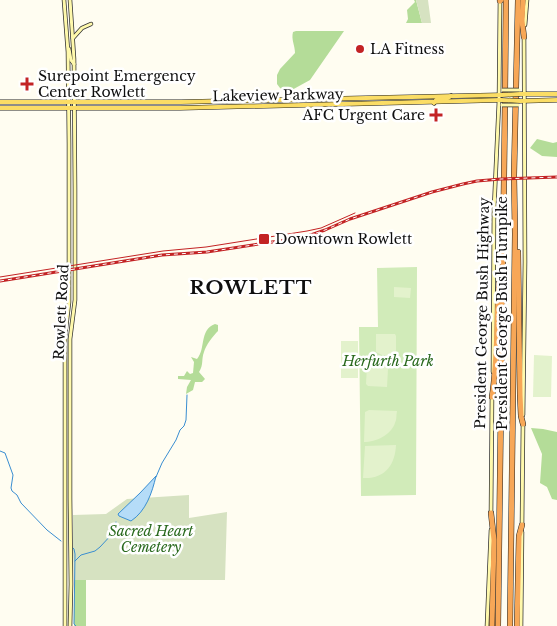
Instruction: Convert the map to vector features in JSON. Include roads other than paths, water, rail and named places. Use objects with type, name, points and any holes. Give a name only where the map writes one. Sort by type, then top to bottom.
[{"type":"highway","name":"President George Bush Turnpike","points":[[498,626],[503,266],[502,0]]},
{"type":"highway","name":"President George Bush Turnpike","points":[[510,626],[515,234],[514,175],[518,0]]},
{"type":"highway","points":[[523,0],[522,21],[524,37]]},
{"type":"highway","points":[[515,234],[518,242],[520,395],[523,424]]},
{"type":"highway","points":[[492,397],[496,363],[500,272],[503,266]]},
{"type":"highway","points":[[491,513],[494,540],[492,626]]},
{"type":"highway","points":[[517,626],[519,536],[522,525]]},
{"type":"main road","name":"Rowlett Road","points":[[64,0],[68,46],[70,268],[65,344],[64,626]]},
{"type":"main road","name":"Rowlett Road","points":[[70,0],[74,64],[75,295],[70,339],[70,626]]},
{"type":"main road","name":"President George Bush Highway","points":[[487,626],[491,513],[494,210],[500,104],[502,0]]},
{"type":"main road","points":[[522,626],[524,113],[521,93],[524,82],[524,37],[527,0]]},
{"type":"main road","points":[[72,41],[79,30],[91,24]]},
{"type":"main road","points":[[68,46],[71,60],[74,64]]},
{"type":"main road","points":[[499,81],[500,88],[521,93]]},
{"type":"main road","name":"Lakeview Parkway","points":[[3,102],[140,102],[500,95],[521,93],[557,94]]},
{"type":"main road","points":[[434,102],[436,100],[446,100],[451,96]]},
{"type":"main road","points":[[400,97],[401,103]]},
{"type":"main road","points":[[338,98],[338,105]]},
{"type":"main road","name":"Lakeview Parkway","points":[[0,108],[140,109],[434,102],[500,104],[522,100],[557,100]]},
{"type":"main road","points":[[200,101],[200,108]]},
{"type":"main road","points":[[3,102],[6,108]]},
{"type":"main road","points":[[140,102],[140,109]]},
{"type":"main road","points":[[500,104],[518,105],[524,113]]},
{"type":"water","points":[[156,476],[150,495],[141,512],[131,521],[119,516],[118,514]]},
{"type":"waterway","points":[[156,477],[180,430],[184,426],[187,395]]},
{"type":"waterway","points":[[0,451],[5,453],[13,475],[12,491],[47,530],[61,541]]},
{"type":"waterway","points":[[75,561],[81,555],[95,551],[100,547],[113,533],[116,528],[116,522]]},
{"type":"waterway","points":[[73,548],[75,554],[74,624],[76,626]]},
{"type":"tram line","points":[[0,277],[163,251],[206,247],[307,231],[321,228],[355,213]]},
{"type":"railway","points":[[0,281],[162,255],[207,252],[305,237],[350,219],[432,192],[463,184],[501,179],[557,177]]},
{"type":"place","name":"LA Fitness","points":[[360,49]]},
{"type":"place","name":"Surepoint Emergency Center Rowlett","points":[[27,84]]},
{"type":"place","name":"AFC Urgent Care","points":[[436,115]]},
{"type":"place","name":"Downtown Rowlett","points":[[264,239]]},
{"type":"district","name":"ROWLETT","points":[[251,287]]},
{"type":"park label","name":"Herfurth Park","points":[[388,361]]},
{"type":"park label","name":"Sacred Heart Cemetery","points":[[151,540]]}]
